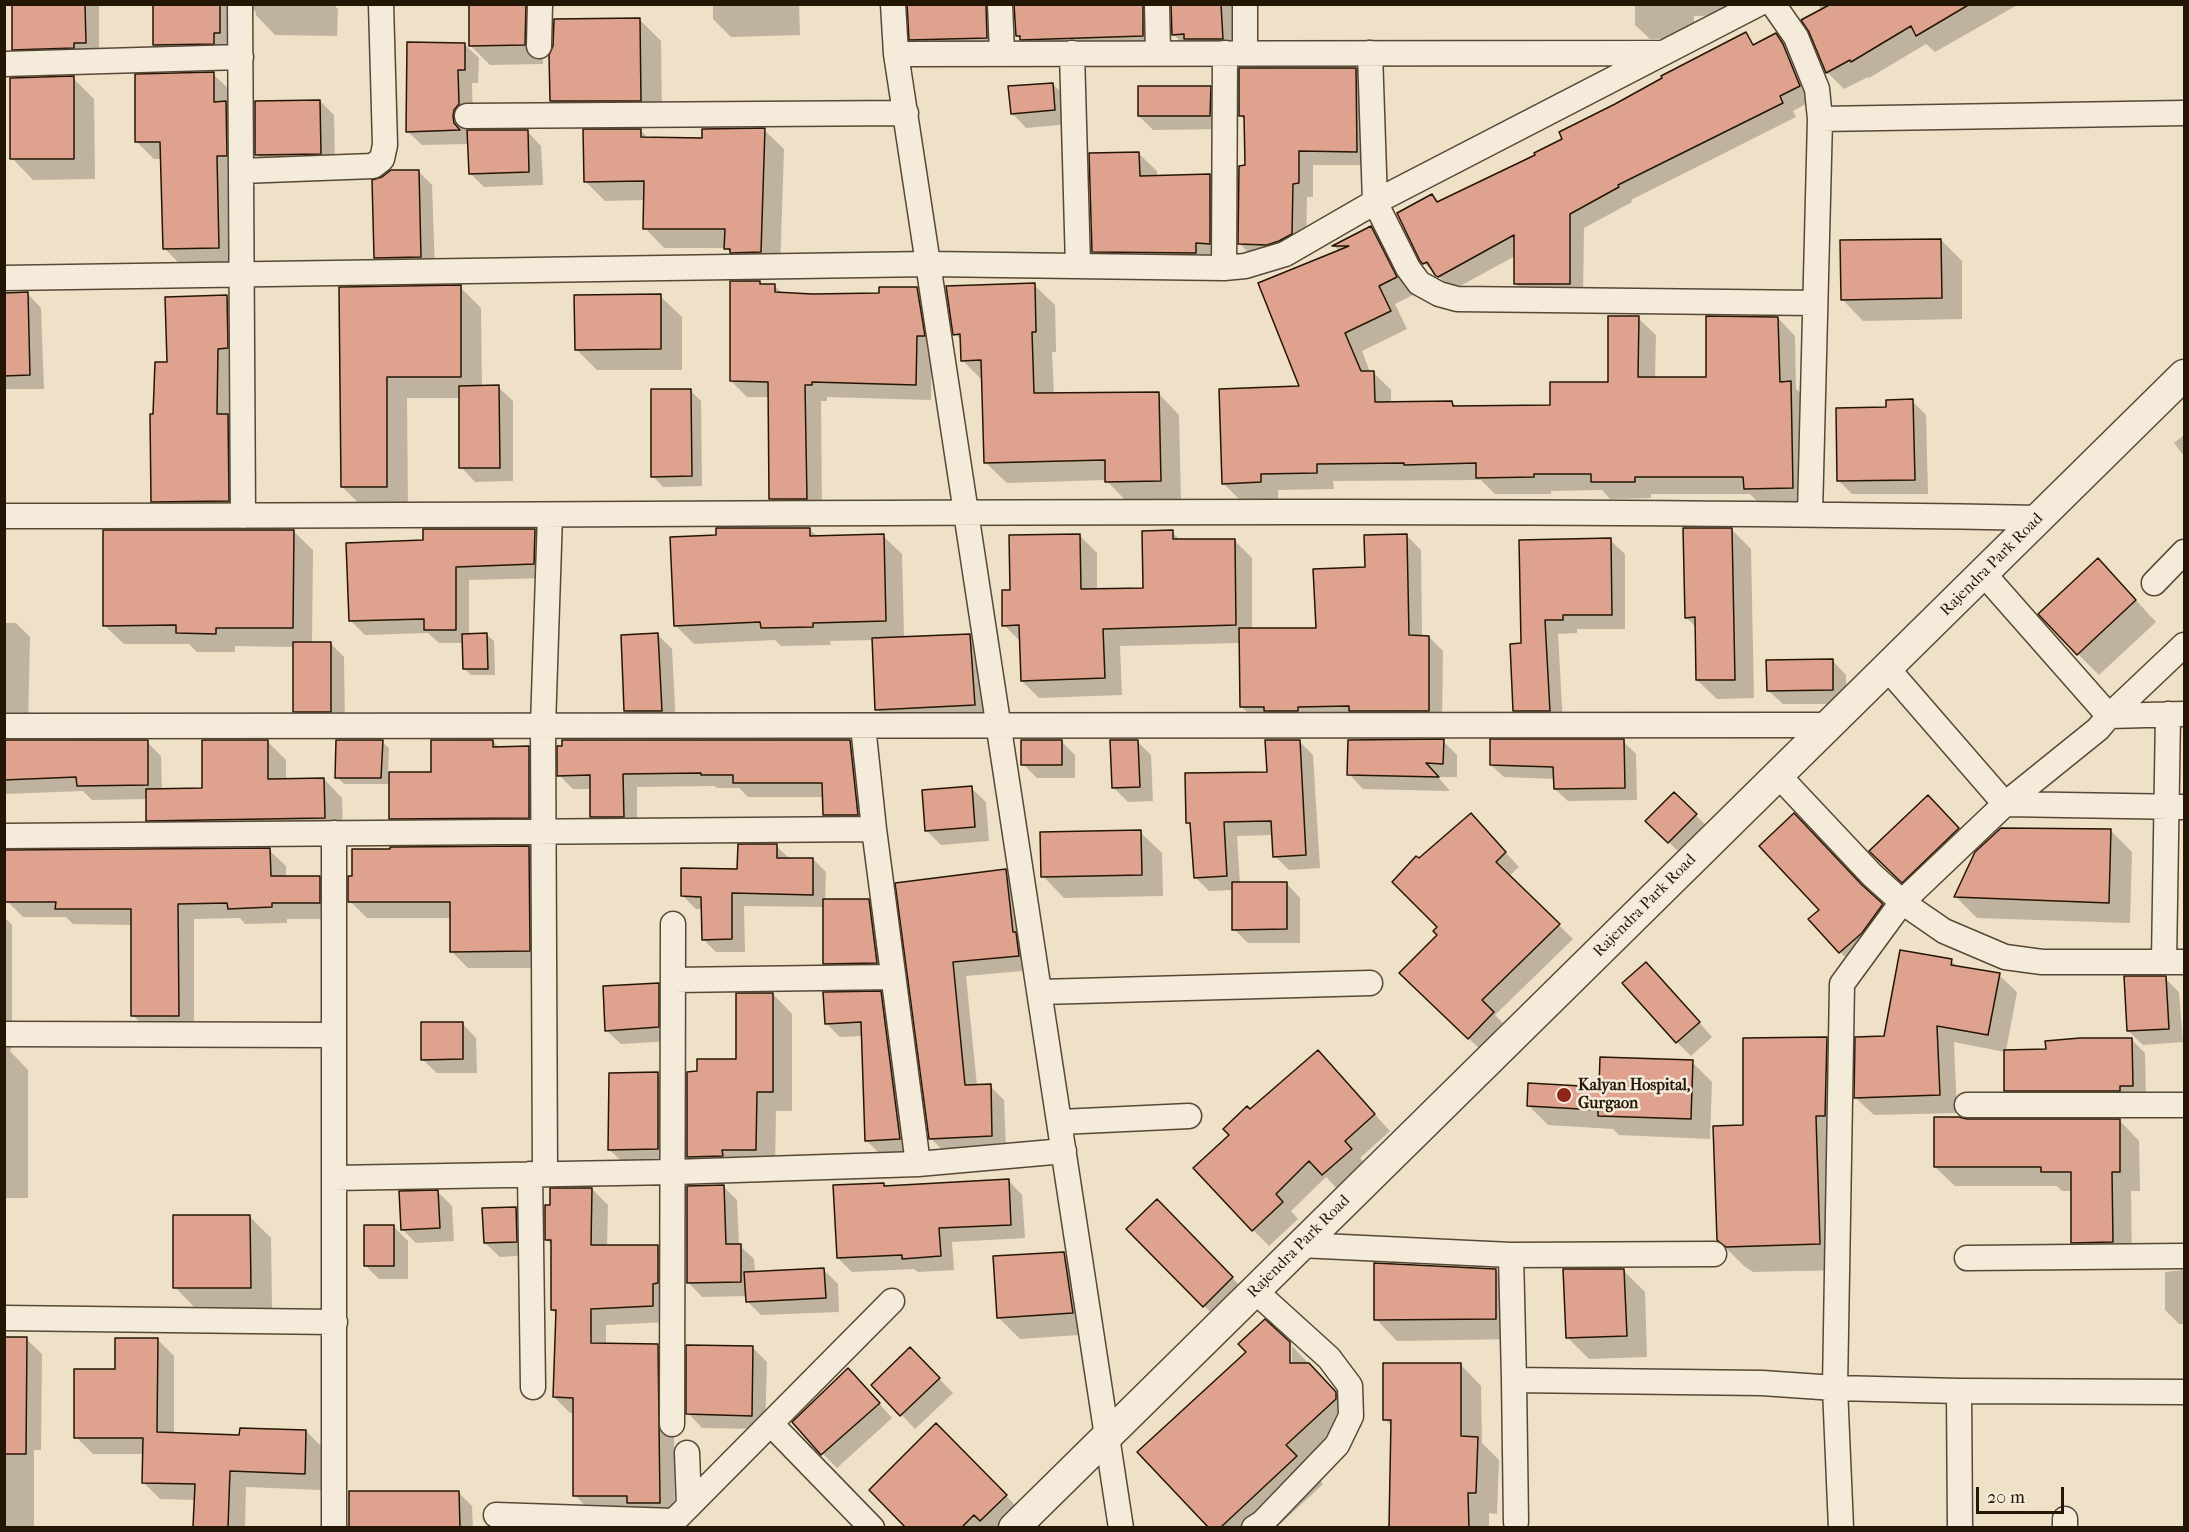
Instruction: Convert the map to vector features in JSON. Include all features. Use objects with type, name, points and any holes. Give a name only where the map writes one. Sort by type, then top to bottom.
[{"type":"street","points":[[240,4],[243,516]]},
{"type":"street","points":[[241,171],[373,166],[382,159],[385,145],[381,4]]},
{"type":"street","points":[[539,46],[540,4]]},
{"type":"street","points":[[893,4],[896,54],[1121,1527]]},
{"type":"street","points":[[1000,4],[1002,53]]},
{"type":"street","points":[[1157,4],[1158,53]]},
{"type":"street","points":[[1224,268],[1235,53],[1245,4]]},
{"type":"street","points":[[4,278],[929,264],[1224,268],[1245,266],[1285,254],[1374,202],[1758,4]]},
{"type":"street","points":[[1773,4],[1796,38],[1818,89],[1820,119],[1810,514]]},
{"type":"street","points":[[1370,53],[1374,202],[1408,268],[1419,283],[1439,294],[1457,299],[1815,303]]},
{"type":"street","points":[[896,54],[1665,53]]},
{"type":"street","points":[[1072,54],[1078,266]]},
{"type":"street","points":[[4,64],[241,57]]},
{"type":"street","points":[[467,116],[906,113]]},
{"type":"street","points":[[1820,119],[2184,113]]},
{"type":"street","name":"Rajendra Park Road","points":[[1014,1527],[2184,375]]},
{"type":"street","points":[[4,516],[967,513],[1810,514],[2039,518]]},
{"type":"street","points":[[533,1388],[543,726],[550,515]]},
{"type":"street","points":[[2154,583],[2184,552]]},
{"type":"street","points":[[1983,573],[2109,716]]},
{"type":"street","points":[[1841,1527],[1835,1388],[1842,984],[1902,902],[2005,804],[2098,729],[2184,645]]},
{"type":"street","points":[[1887,668],[2005,804],[2175,807]]},
{"type":"street","points":[[1778,775],[1872,874],[1902,902],[1944,931],[2005,957],[2042,962],[2174,961],[2176,714],[2109,716]]},
{"type":"street","points":[[4,726],[1829,725]]},
{"type":"street","points":[[862,726],[918,1164]]},
{"type":"street","points":[[4,836],[874,829]]},
{"type":"street","points":[[334,833],[334,1527]]},
{"type":"street","points":[[672,1424],[673,924]]},
{"type":"street","points":[[673,980],[893,977]]},
{"type":"street","points":[[1040,992],[1371,983]]},
{"type":"street","points":[[4,1034],[334,1035]]},
{"type":"street","points":[[1967,1105],[2184,1105]]},
{"type":"street","points":[[1060,1122],[1190,1116]]},
{"type":"street","points":[[334,1178],[674,1172],[918,1164],[1064,1151]]},
{"type":"street","points":[[1300,1245],[1511,1255],[1714,1254]]},
{"type":"street","points":[[1511,1255],[1516,1522]]},
{"type":"street","points":[[1967,1258],[2184,1256]]},
{"type":"street","points":[[1254,1291],[1329,1358],[1350,1386],[1351,1416],[1337,1444],[1262,1523],[1254,1527]]},
{"type":"street","points":[[496,1515],[677,1518],[892,1301]]},
{"type":"street","points":[[4,1318],[335,1322]]},
{"type":"street","points":[[1514,1380],[1762,1383],[1835,1388],[1959,1391],[2184,1392]]},
{"type":"street","points":[[1959,1391],[1960,1527]]},
{"type":"street","points":[[771,1424],[872,1527]]},
{"type":"street","points":[[677,1518],[687,1452]]},
{"type":"building","points":[[12,4],[85,4],[86,43],[74,43],[74,48],[12,50]]},
{"type":"building","points":[[153,4],[220,4],[220,33],[214,33],[214,44],[153,45]]},
{"type":"building","points":[[469,4],[526,4],[525,45],[469,46]]},
{"type":"building","points":[[907,4],[986,4],[987,38],[909,40]]},
{"type":"building","points":[[1014,4],[1143,4],[1143,36],[1020,40],[1020,36],[1016,36]]},
{"type":"building","points":[[1171,4],[1221,4],[1223,39],[1184,39],[1184,34],[1172,35]]},
{"type":"building","points":[[1831,4],[1970,4],[1916,36],[1911,26],[1851,62],[1850,60],[1826,73],[1809,32],[1801,20]]},
{"type":"building","points":[[640,18],[641,101],[550,101],[549,55],[553,46],[554,19]]},
{"type":"building","points":[[1746,32],[1753,45],[1776,33],[1783,44],[1800,86],[1780,96],[1783,103],[1618,185],[1619,187],[1570,214],[1570,284],[1514,284],[1514,235],[1438,277],[1427,262],[1423,264],[1420,261],[1397,213],[1432,194],[1437,202],[1535,155],[1534,153],[1562,139],[1559,132]]},
{"type":"building","points":[[407,42],[465,43],[465,70],[458,70],[459,104],[453,116],[454,123],[460,130],[406,132]]},
{"type":"building","points":[[1239,68],[1356,68],[1357,152],[1299,151],[1299,183],[1293,184],[1292,234],[1267,245],[1238,244],[1239,166],[1245,165],[1244,116],[1239,116]]},
{"type":"building","points":[[214,72],[214,102],[226,101],[227,156],[217,156],[219,248],[163,249],[160,142],[135,142],[135,74]]},
{"type":"building","points":[[74,76],[74,159],[10,159],[10,78]]},
{"type":"building","points":[[1053,83],[1055,110],[1011,114],[1008,86]]},
{"type":"building","points":[[1138,86],[1211,86],[1210,116],[1138,116]]},
{"type":"building","points":[[320,100],[321,154],[255,155],[255,101]]},
{"type":"building","points":[[765,128],[761,252],[730,253],[730,249],[724,249],[725,229],[643,229],[644,181],[584,182],[583,129],[641,129],[641,137],[702,138],[702,129]]},
{"type":"building","points":[[467,130],[528,130],[529,172],[469,174]]},
{"type":"building","points":[[1139,152],[1140,176],[1210,174],[1210,244],[1196,243],[1196,253],[1092,252],[1089,153]]},
{"type":"building","points":[[391,170],[419,170],[421,257],[374,258],[372,180],[382,177]]},
{"type":"building","points":[[1371,226],[1397,277],[1379,286],[1391,311],[1345,333],[1361,371],[1374,371],[1375,402],[1452,401],[1453,406],[1550,405],[1550,382],[1608,382],[1608,316],[1639,316],[1638,377],[1706,377],[1706,316],[1778,317],[1780,382],[1791,381],[1793,488],[1744,489],[1743,477],[1635,477],[1635,482],[1591,482],[1591,474],[1534,474],[1534,477],[1476,478],[1476,463],[1317,464],[1317,473],[1261,474],[1261,482],[1222,484],[1219,389],[1299,386],[1258,283],[1349,246],[1332,246]]},
{"type":"building","points":[[1941,239],[1942,298],[1841,300],[1840,240]]},
{"type":"building","points":[[730,281],[760,281],[760,284],[775,284],[775,292],[812,294],[879,293],[879,287],[917,287],[925,336],[917,336],[916,385],[812,382],[812,385],[805,385],[807,499],[769,499],[768,382],[730,381]]},
{"type":"building","points":[[1035,283],[1036,332],[1032,332],[1034,393],[1159,392],[1161,481],[1105,482],[1105,460],[984,463],[981,360],[961,361],[960,334],[953,335],[946,286]]},
{"type":"building","points":[[461,285],[461,377],[387,377],[387,487],[341,487],[339,287]]},
{"type":"building","points":[[28,292],[30,375],[4,376],[4,293]]},
{"type":"building","points":[[661,294],[661,349],[575,350],[574,295]]},
{"type":"building","points":[[227,295],[228,348],[218,349],[217,414],[228,414],[229,501],[151,502],[150,414],[153,414],[155,362],[167,362],[165,297]]},
{"type":"building","points":[[499,385],[500,468],[459,468],[459,386]]},
{"type":"building","points":[[651,389],[691,389],[692,476],[651,477]]},
{"type":"building","points":[[1913,399],[1915,480],[1837,481],[1836,408],[1886,407],[1886,400]]},
{"type":"building","points":[[716,528],[810,528],[810,536],[884,534],[886,621],[813,623],[813,627],[761,628],[760,622],[674,626],[670,537],[716,535]]},
{"type":"building","points":[[1683,528],[1732,528],[1735,680],[1696,680],[1695,617],[1685,618]]},
{"type":"building","points":[[423,529],[535,529],[534,564],[456,567],[456,630],[424,630],[424,619],[349,621],[346,543],[423,540]]},
{"type":"building","points":[[103,530],[294,530],[293,628],[216,628],[216,634],[176,633],[176,625],[103,626]]},
{"type":"building","points":[[1173,530],[1173,539],[1235,539],[1236,625],[1103,629],[1105,678],[1021,681],[1019,625],[1002,626],[1002,590],[1010,590],[1009,535],[1080,534],[1081,589],[1143,588],[1142,531]]},
{"type":"building","points":[[1407,534],[1409,635],[1429,636],[1429,711],[1349,711],[1349,706],[1298,707],[1298,711],[1264,711],[1264,707],[1240,707],[1239,628],[1316,628],[1313,569],[1365,567],[1364,535]]},
{"type":"building","points":[[1611,538],[1612,615],[1563,615],[1563,620],[1545,620],[1550,711],[1513,711],[1510,644],[1521,643],[1519,540]]},
{"type":"building","points":[[2098,558],[2136,600],[2077,655],[2038,614]]},
{"type":"building","points":[[487,633],[488,669],[463,669],[462,634]]},
{"type":"building","points":[[658,633],[662,711],[624,711],[621,635]]},
{"type":"building","points":[[970,634],[975,705],[875,710],[872,638]]},
{"type":"building","points":[[293,642],[331,642],[331,712],[293,712]]},
{"type":"building","points":[[1833,659],[1833,690],[1767,691],[1766,660]]},
{"type":"building","points":[[1444,739],[1443,764],[1426,763],[1439,777],[1347,775],[1348,740]]},
{"type":"building","points":[[1490,739],[1624,739],[1625,788],[1554,789],[1553,767],[1490,765]]},
{"type":"building","points":[[4,740],[148,740],[148,785],[77,786],[76,777],[4,780]]},
{"type":"building","points":[[202,740],[268,740],[268,779],[324,778],[325,818],[146,821],[146,789],[202,788]]},
{"type":"building","points":[[336,740],[383,740],[381,778],[335,778]]},
{"type":"building","points":[[431,740],[493,740],[493,747],[529,746],[529,818],[389,819],[389,772],[431,772]]},
{"type":"building","points":[[562,740],[850,740],[858,815],[823,815],[822,783],[733,783],[733,775],[701,775],[701,773],[623,774],[624,817],[590,817],[590,775],[557,776],[557,746],[562,746]]},
{"type":"building","points":[[1021,740],[1062,740],[1062,765],[1021,765]]},
{"type":"building","points":[[1110,740],[1138,740],[1140,787],[1112,788]]},
{"type":"building","points":[[1265,740],[1300,740],[1306,855],[1273,857],[1271,821],[1224,822],[1227,876],[1194,878],[1190,823],[1186,823],[1185,773],[1267,772]]},
{"type":"building","points":[[972,786],[975,827],[925,831],[922,790]]},
{"type":"building","points":[[1674,792],[1697,814],[1668,843],[1645,821]]},
{"type":"building","points":[[1928,795],[1959,828],[1902,883],[1869,851]]},
{"type":"building","points":[[1471,813],[1506,852],[1496,862],[1560,924],[1482,1000],[1494,1012],[1468,1039],[1399,973],[1437,935],[1433,931],[1437,927],[1392,882],[1416,856],[1419,858]]},
{"type":"building","points":[[1794,813],[1883,904],[1862,933],[1839,953],[1808,919],[1819,910],[1759,846]]},
{"type":"building","points":[[2001,828],[2111,829],[2109,903],[1954,897],[1975,852]]},
{"type":"building","points":[[1141,830],[1142,875],[1041,877],[1040,832]]},
{"type":"building","points":[[738,844],[777,844],[777,858],[813,858],[813,895],[732,893],[732,939],[702,940],[701,897],[681,896],[681,868],[737,869]]},
{"type":"building","points":[[529,846],[530,951],[450,952],[450,902],[348,902],[348,876],[352,876],[352,849]]},
{"type":"building","points":[[270,848],[271,876],[320,876],[320,903],[272,903],[272,907],[228,909],[227,903],[178,904],[179,1016],[131,1016],[131,909],[55,909],[56,902],[5,902],[5,850]]},
{"type":"building","points":[[1006,869],[1013,932],[1016,932],[1019,956],[953,962],[965,1085],[991,1084],[992,1136],[929,1139],[895,883]]},
{"type":"building","points":[[1232,882],[1287,882],[1287,929],[1232,930]]},
{"type":"building","points":[[823,899],[869,899],[877,963],[823,964]]},
{"type":"building","points":[[1900,950],[1952,959],[1951,965],[2000,973],[1988,1035],[1937,1026],[1940,1095],[1854,1098],[1855,1037],[1884,1036]]},
{"type":"building","points":[[1646,962],[1700,1022],[1676,1043],[1622,983]]},
{"type":"building","points":[[2124,976],[2166,976],[2169,1029],[2127,1031]]},
{"type":"building","points":[[659,983],[659,1027],[605,1031],[603,986]]},
{"type":"building","points":[[881,991],[900,1139],[865,1141],[861,1022],[825,1024],[823,992]]},
{"type":"building","points":[[736,993],[773,993],[773,1092],[757,1092],[756,1150],[722,1150],[723,1156],[687,1157],[687,1072],[697,1071],[697,1059],[736,1059]]},
{"type":"building","points":[[421,1022],[463,1022],[463,1059],[421,1060]]},
{"type":"building","points":[[1827,1037],[1825,1116],[1816,1116],[1820,1244],[1726,1247],[1717,1240],[1713,1126],[1743,1125],[1743,1038]]},
{"type":"building","points":[[2132,1038],[2133,1086],[2120,1086],[2120,1091],[2004,1091],[2004,1050],[2046,1049],[2045,1041]]},
{"type":"building","points":[[1318,1050],[1375,1114],[1345,1141],[1352,1149],[1322,1175],[1309,1161],[1276,1194],[1283,1202],[1252,1231],[1193,1168],[1229,1135],[1223,1129],[1247,1106],[1250,1109]]},
{"type":"building","points":[[1600,1057],[1693,1060],[1691,1119],[1598,1116],[1598,1110],[1527,1106],[1528,1083],[1599,1087]]},
{"type":"building","points":[[658,1072],[658,1149],[608,1150],[609,1073]]},
{"type":"building","points":[[1934,1117],[2120,1119],[2120,1172],[2112,1172],[2113,1242],[2071,1243],[2071,1172],[2041,1172],[2041,1167],[1934,1167]]},
{"type":"building","points":[[1009,1179],[1011,1225],[939,1228],[941,1256],[902,1259],[902,1255],[837,1258],[833,1185],[884,1183],[884,1186]]},
{"type":"building","points":[[724,1185],[726,1244],[741,1244],[741,1282],[687,1283],[687,1186]]},
{"type":"building","points":[[550,1188],[592,1188],[591,1245],[658,1245],[658,1283],[653,1284],[653,1306],[591,1309],[591,1343],[658,1344],[660,1503],[627,1503],[627,1496],[573,1496],[573,1398],[553,1397],[556,1310],[551,1310],[551,1240],[545,1240],[545,1205],[550,1205]]},
{"type":"building","points":[[438,1190],[440,1228],[401,1230],[399,1191]]},
{"type":"building","points":[[1157,1199],[1233,1277],[1203,1307],[1126,1229]]},
{"type":"building","points":[[516,1207],[517,1242],[484,1243],[482,1208]]},
{"type":"building","points":[[173,1215],[250,1215],[251,1288],[173,1288]]},
{"type":"building","points":[[364,1225],[394,1225],[394,1266],[364,1266]]},
{"type":"building","points":[[1064,1252],[1073,1313],[997,1318],[993,1256]]},
{"type":"building","points":[[1374,1263],[1496,1269],[1496,1319],[1374,1320]]},
{"type":"building","points":[[824,1268],[826,1298],[746,1302],[744,1272]]},
{"type":"building","points":[[1563,1269],[1624,1269],[1627,1336],[1566,1338]]},
{"type":"building","points":[[1265,1319],[1290,1342],[1290,1363],[1309,1363],[1336,1392],[1336,1399],[1286,1445],[1297,1456],[1221,1527],[1208,1527],[1137,1452],[1246,1352],[1238,1344]]},
{"type":"building","points":[[4,1337],[27,1337],[26,1454],[4,1454]]},
{"type":"building","points":[[115,1338],[158,1338],[157,1432],[239,1435],[240,1428],[306,1430],[305,1474],[230,1471],[228,1527],[193,1527],[195,1484],[142,1483],[143,1438],[74,1438],[74,1369],[115,1369]]},
{"type":"building","points":[[686,1345],[753,1346],[752,1416],[686,1414]]},
{"type":"building","points":[[910,1347],[940,1378],[900,1416],[871,1385]]},
{"type":"building","points":[[1383,1363],[1461,1363],[1461,1436],[1478,1437],[1476,1493],[1468,1493],[1469,1527],[1389,1527],[1391,1420],[1383,1420]]},
{"type":"building","points":[[848,1368],[880,1403],[821,1455],[792,1422]]},
{"type":"building","points":[[936,1423],[1007,1495],[980,1521],[974,1515],[962,1527],[905,1527],[869,1490]]},
{"type":"building","points":[[349,1491],[459,1491],[460,1527],[349,1527]]},
{"type":"place","name":"Kalyan Hospital, Gurgaon","points":[[1564,1095]]}]
